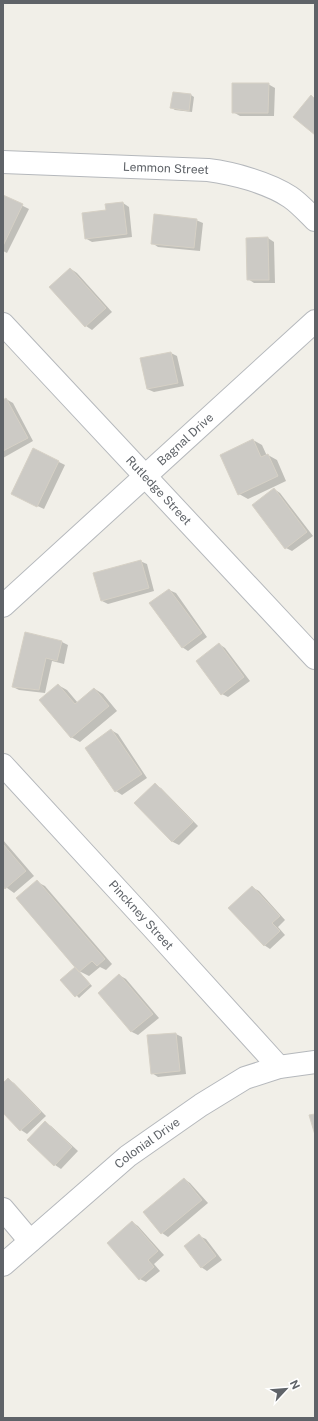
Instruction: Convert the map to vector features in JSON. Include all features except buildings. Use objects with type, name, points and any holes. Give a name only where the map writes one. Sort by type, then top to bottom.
[{"type":"street","name":"Lemmon Street","points":[[3,162],[226,172],[249,179],[290,197],[315,220]]},
{"type":"street","name":"Bagnal Drive","points":[[3,606],[315,321]]},
{"type":"street","name":"Rutledge Street","points":[[3,324],[315,658]]},
{"type":"street","name":"Pinckney Street","points":[[3,765],[279,1067]]},
{"type":"street","name":"Colonial Drive","points":[[3,1265],[128,1156],[230,1086],[245,1078],[279,1067],[315,1062]]},
{"type":"street","points":[[3,1209],[30,1241]]}]
